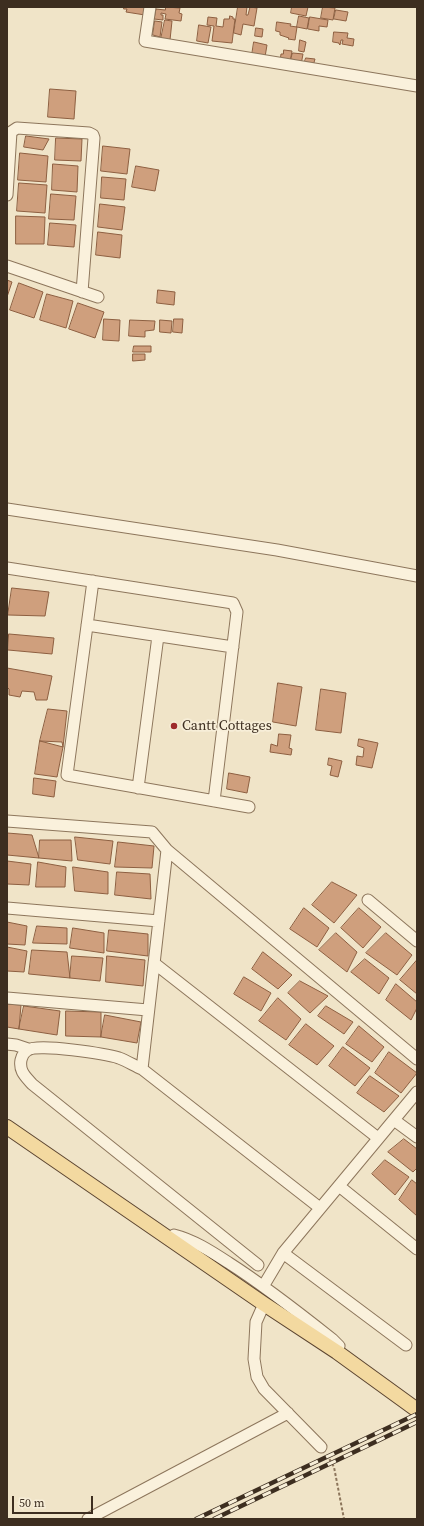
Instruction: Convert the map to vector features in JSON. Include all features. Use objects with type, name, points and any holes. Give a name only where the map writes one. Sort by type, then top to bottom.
[{"type":"main road","points":[[7,1127],[264,1304],[337,1352],[417,1410]]},
{"type":"street","points":[[150,7],[145,41],[417,86]]},
{"type":"street","points":[[7,195],[11,132],[14,129],[89,133],[93,135],[94,138],[82,292]]},
{"type":"street","points":[[7,266],[98,297]]},
{"type":"street","points":[[7,510],[277,550],[417,576]]},
{"type":"street","points":[[7,568],[232,603],[237,612],[214,801]]},
{"type":"street","points":[[93,581],[67,775],[249,807]]},
{"type":"street","points":[[87,625],[233,647]]},
{"type":"street","points":[[138,788],[158,636]]},
{"type":"street","points":[[7,821],[152,832],[167,850],[417,1058]]},
{"type":"street","points":[[142,1069],[167,850]]},
{"type":"street","points":[[368,900],[417,941]]},
{"type":"street","points":[[7,908],[158,921]]},
{"type":"street","points":[[154,963],[378,1138]]},
{"type":"street","points":[[7,998],[148,1010]]},
{"type":"street","points":[[7,1044],[28,1049]]},
{"type":"street","points":[[258,1265],[32,1084],[23,1074],[21,1064],[22,1055],[28,1049],[36,1047],[60,1048],[119,1058],[142,1069],[320,1208]]},
{"type":"street","points":[[264,1285],[283,1253],[417,1092]]},
{"type":"street","points":[[394,1120],[417,1137]]},
{"type":"street","points":[[339,1186],[417,1248]]},
{"type":"street","points":[[169,1238],[174,1235],[180,1236],[205,1248],[264,1285],[332,1339],[339,1346],[337,1352]]},
{"type":"street","points":[[283,1253],[406,1345]]},
{"type":"street","points":[[264,1304],[256,1322],[254,1359],[257,1377],[264,1389],[322,1448]]},
{"type":"street","points":[[88,1519],[288,1413]]},
{"type":"path","points":[[322,1448],[334,1468],[344,1519]]},
{"type":"building","points":[[124,7],[144,7],[146,9],[145,15],[126,12],[127,9],[124,9]]},
{"type":"building","points":[[166,7],[180,8],[179,13],[182,14],[181,21],[165,19],[166,14],[161,13],[161,15],[163,15],[163,20],[154,19],[156,9],[165,10]]},
{"type":"building","points":[[238,7],[247,7],[246,15],[248,15],[250,7],[257,8],[254,26],[243,24],[241,35],[234,33]]},
{"type":"building","points":[[292,7],[308,7],[306,16],[291,13]]},
{"type":"building","points":[[323,7],[335,8],[333,20],[321,18]]},
{"type":"building","points":[[336,10],[348,12],[346,21],[334,19]]},
{"type":"building","points":[[230,16],[235,19],[232,43],[212,41],[214,26],[207,25],[208,17],[217,18],[216,26],[223,27],[224,19],[229,19]]},
{"type":"building","points":[[299,16],[309,18],[307,29],[297,27]]},
{"type":"building","points":[[310,17],[328,20],[327,27],[319,26],[319,31],[308,29]]},
{"type":"building","points":[[165,20],[172,21],[170,40],[161,39]]},
{"type":"building","points":[[155,21],[162,22],[160,37],[153,35]]},
{"type":"building","points":[[277,22],[291,24],[290,26],[297,27],[295,40],[288,39],[289,38],[280,35],[280,32],[276,31]]},
{"type":"building","points":[[199,25],[211,27],[208,43],[197,41]]},
{"type":"building","points":[[256,28],[263,29],[262,37],[255,36]]},
{"type":"building","points":[[334,32],[348,33],[347,38],[354,39],[353,46],[342,44],[343,40],[341,40],[340,45],[339,43],[333,42]]},
{"type":"building","points":[[300,40],[306,42],[304,52],[299,51]]},
{"type":"building","points":[[254,42],[267,45],[265,57],[252,55]]},
{"type":"building","points":[[284,50],[292,51],[290,63],[280,61],[281,54],[283,54]]},
{"type":"building","points":[[293,53],[303,54],[301,65],[294,64],[295,60],[291,59]]},
{"type":"building","points":[[306,58],[315,59],[313,66],[304,64]]},
{"type":"building","points":[[50,89],[76,91],[74,119],[48,117]]},
{"type":"building","points":[[26,136],[49,139],[43,150],[24,147]]},
{"type":"building","points":[[56,138],[82,139],[81,161],[55,160]]},
{"type":"building","points":[[103,146],[130,149],[127,174],[101,171]]},
{"type":"building","points":[[20,153],[48,156],[46,182],[18,180]]},
{"type":"building","points":[[53,164],[78,166],[77,192],[52,190]]},
{"type":"building","points":[[136,166],[159,170],[155,191],[132,187]]},
{"type":"building","points":[[102,177],[126,179],[124,200],[101,198]]},
{"type":"building","points":[[19,183],[47,185],[45,213],[17,211]]},
{"type":"building","points":[[51,194],[76,196],[74,220],[49,219]]},
{"type":"building","points":[[100,204],[125,207],[122,230],[98,227]]},
{"type":"building","points":[[16,216],[45,217],[44,244],[16,244]]},
{"type":"building","points":[[50,223],[76,225],[74,247],[48,245]]},
{"type":"building","points":[[98,232],[122,235],[120,258],[96,255]]},
{"type":"building","points":[[7,280],[12,282],[7,297]]},
{"type":"building","points":[[19,283],[43,292],[34,318],[10,310]]},
{"type":"building","points":[[158,290],[175,292],[174,305],[157,303]]},
{"type":"building","points":[[47,294],[73,301],[66,328],[40,320]]},
{"type":"building","points":[[78,303],[104,312],[95,338],[69,329]]},
{"type":"building","points":[[104,319],[120,320],[119,341],[103,340]]},
{"type":"building","points":[[174,319],[183,319],[182,333],[173,332]]},
{"type":"building","points":[[130,320],[155,321],[154,330],[145,331],[145,337],[129,336]]},
{"type":"building","points":[[160,320],[172,321],[171,333],[160,332]]},
{"type":"building","points":[[134,346],[151,346],[151,352],[133,352]]},
{"type":"building","points":[[133,354],[145,354],[145,360],[133,361]]},
{"type":"building","points":[[12,588],[49,592],[45,616],[8,615]]},
{"type":"building","points":[[9,634],[54,638],[52,654],[8,650]]},
{"type":"building","points":[[7,668],[52,676],[47,700],[36,700],[34,692],[22,691],[20,697],[9,695],[8,688],[7,691]]},
{"type":"building","points":[[278,683],[302,687],[296,726],[273,722]]},
{"type":"building","points":[[321,689],[346,693],[341,733],[316,730]]},
{"type":"building","points":[[48,709],[67,711],[63,747],[62,742],[40,741]]},
{"type":"building","points":[[279,734],[291,735],[289,748],[292,749],[291,755],[270,752],[271,744],[277,746]]},
{"type":"building","points":[[359,739],[378,743],[372,768],[356,765],[357,756],[363,757],[364,748],[358,746]]},
{"type":"building","points":[[40,741],[63,747],[57,777],[35,774]]},
{"type":"building","points":[[329,758],[342,761],[338,777],[330,775],[332,766],[328,765]]},
{"type":"building","points":[[229,773],[250,777],[247,793],[227,789]]},
{"type":"building","points":[[34,778],[56,781],[54,797],[33,794]]},
{"type":"building","points":[[7,833],[32,835],[39,858],[7,855]]},
{"type":"building","points":[[75,837],[113,841],[110,864],[78,860]]},
{"type":"building","points":[[40,840],[71,840],[72,861],[39,858]]},
{"type":"building","points":[[118,842],[154,846],[152,868],[115,867]]},
{"type":"building","points":[[7,861],[31,864],[29,885],[7,884]]},
{"type":"building","points":[[38,862],[66,867],[65,887],[36,887]]},
{"type":"building","points":[[73,867],[108,872],[108,894],[75,891]]},
{"type":"building","points":[[117,872],[150,874],[151,899],[115,895]]},
{"type":"building","points":[[332,882],[357,895],[334,923],[312,905]]},
{"type":"building","points":[[304,908],[329,928],[317,947],[290,929]]},
{"type":"building","points":[[359,908],[381,927],[363,948],[341,928]]},
{"type":"building","points":[[7,922],[27,926],[25,945],[7,944]]},
{"type":"building","points":[[37,926],[67,928],[67,944],[33,943]]},
{"type":"building","points":[[73,928],[104,933],[104,953],[70,948]]},
{"type":"building","points":[[109,930],[148,934],[148,956],[107,951]]},
{"type":"building","points":[[336,933],[357,952],[347,972],[319,950]]},
{"type":"building","points":[[386,933],[412,955],[397,975],[366,953]]},
{"type":"building","points":[[7,947],[27,951],[24,972],[7,971]]},
{"type":"building","points":[[32,950],[67,952],[70,978],[29,974]]},
{"type":"building","points":[[263,952],[292,975],[278,989],[252,969]]},
{"type":"building","points":[[72,956],[103,958],[100,981],[70,978]]},
{"type":"building","points":[[107,956],[145,960],[143,986],[106,982]]},
{"type":"building","points":[[365,959],[389,978],[379,994],[351,972]]},
{"type":"building","points":[[417,960],[417,994],[400,980]]},
{"type":"building","points":[[244,977],[271,993],[261,1011],[234,994]]},
{"type":"building","points":[[300,981],[328,996],[310,1013],[288,993]]},
{"type":"building","points":[[396,984],[417,1002],[417,1008],[411,1020],[386,1000]]},
{"type":"building","points":[[278,998],[301,1019],[286,1040],[259,1021]]},
{"type":"building","points":[[7,1004],[21,1005],[19,1029],[7,1027]]},
{"type":"building","points":[[24,1006],[60,1011],[57,1035],[19,1029]]},
{"type":"building","points":[[326,1006],[353,1022],[344,1034],[318,1016]]},
{"type":"building","points":[[66,1011],[101,1012],[101,1037],[66,1036]]},
{"type":"building","points":[[105,1015],[141,1022],[137,1043],[101,1037]]},
{"type":"building","points":[[306,1024],[334,1046],[317,1065],[289,1045]]},
{"type":"building","points":[[359,1026],[384,1047],[372,1062],[346,1044]]},
{"type":"building","points":[[343,1047],[370,1068],[355,1086],[329,1066]]},
{"type":"building","points":[[389,1052],[417,1073],[401,1093],[375,1073]]},
{"type":"building","points":[[370,1076],[399,1096],[384,1112],[357,1093]]},
{"type":"building","points":[[404,1139],[417,1149],[417,1168],[413,1172],[388,1152]]},
{"type":"building","points":[[385,1160],[409,1177],[395,1195],[372,1174]]},
{"type":"building","points":[[412,1180],[417,1184],[417,1216],[399,1200]]},
{"type":"railway","points":[[196,1519],[417,1414]]},
{"type":"railway","points":[[214,1519],[417,1422]]},
{"type":"place","name":"Cantt Cottages","points":[[174,726]]}]
